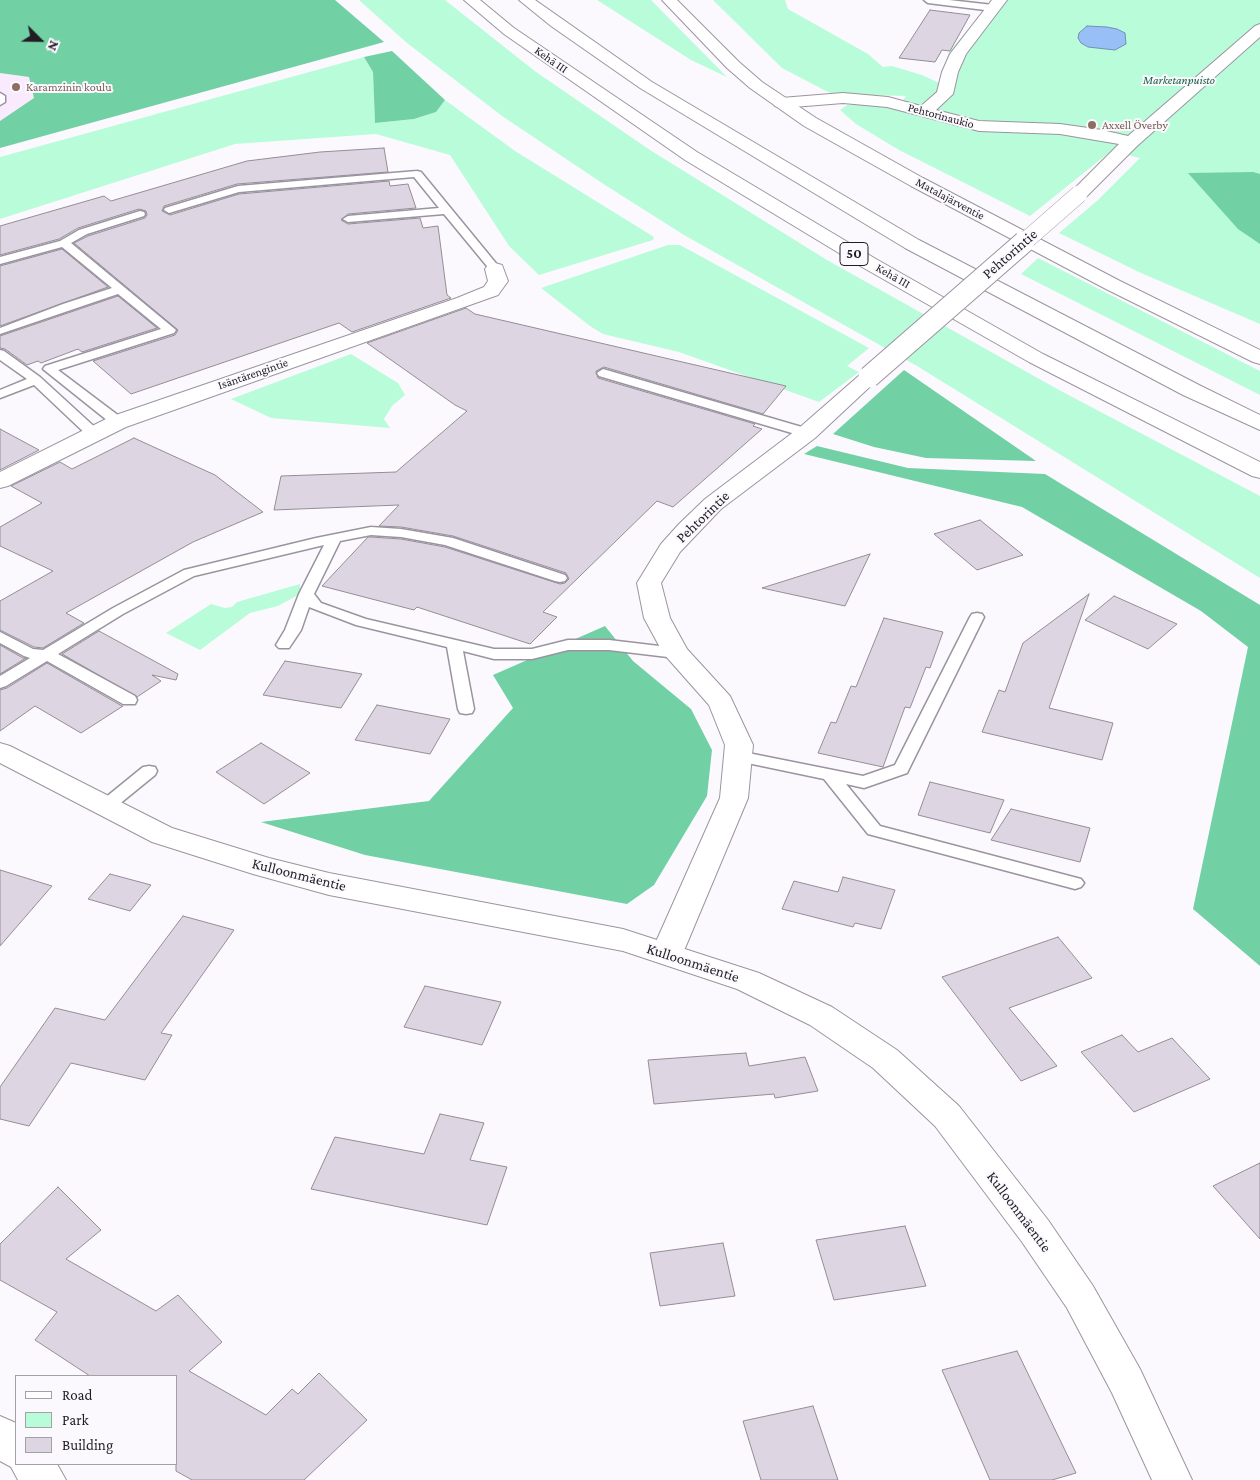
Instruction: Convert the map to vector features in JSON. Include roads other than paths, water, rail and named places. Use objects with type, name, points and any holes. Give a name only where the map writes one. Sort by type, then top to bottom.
[{"type":"main road","name":"Kehä III","points":[[471,0],[509,31],[604,98],[684,150],[869,263],[1036,358],[1260,471]]},
{"type":"main road","name":"50","points":[[526,0],[646,85],[912,244],[1260,423]]},
{"type":"main road","name":"Matalajärventie","points":[[669,0],[733,66],[781,103],[810,122],[916,182],[1113,285],[1260,358]]},
{"type":"main road","points":[[924,111],[945,94],[950,72],[958,54],[981,22],[997,4]]},
{"type":"main road","name":"Pehtorintie","points":[[667,953],[734,798],[739,745],[721,702],[676,653],[657,618],[649,583],[676,542],[713,504],[807,434],[869,377],[1079,194],[1131,142],[1260,29]]},
{"type":"main road","name":"Pehtorinaukio","points":[[781,103],[843,98],[888,102],[979,126],[1060,129],[1102,135],[1131,142]]},
{"type":"main road","name":"Isäntärengintie","points":[[0,481],[118,422],[464,302],[490,291],[498,281],[495,269]]},
{"type":"main road","name":"Kulloonmäentie","points":[[0,752],[162,835],[264,867],[329,884],[623,940],[748,981],[821,1016],[885,1059],[947,1116],[1035,1231],[1080,1297],[1126,1381],[1172,1480]]},
{"type":"main road","points":[[0,1434],[15,1449]]},
{"type":"main road","points":[[31,1465],[46,1480]]},
{"type":"lane","points":[[928,0],[997,4]]},
{"type":"lane","points":[[0,96],[0,102]]},
{"type":"lane","points":[[169,210],[238,189],[418,174],[495,269]]},
{"type":"lane","points":[[348,219],[447,210]]},
{"type":"lane","points":[[0,261],[64,243],[83,232],[140,214]]},
{"type":"lane","points":[[64,243],[170,330],[49,369],[118,422]]},
{"type":"lane","points":[[2,331],[67,306],[121,289]]},
{"type":"lane","points":[[0,354],[36,380],[94,434]]},
{"type":"lane","points":[[603,373],[807,434]]},
{"type":"lane","points":[[0,394],[36,380]]},
{"type":"lane","points":[[0,683],[118,611],[189,573],[334,538],[371,532],[401,533],[448,542],[560,578]]},
{"type":"lane","points":[[284,645],[293,630],[306,594],[334,538]]},
{"type":"lane","points":[[306,594],[316,606],[361,622],[494,654],[532,654],[568,645],[610,645],[676,653]]},
{"type":"lane","points":[[738,756],[864,782],[902,769],[977,617]]},
{"type":"lane","points":[[0,637],[29,653],[47,655],[128,700]]},
{"type":"lane","points":[[454,645],[466,709]]},
{"type":"lane","points":[[106,806],[149,771]]},
{"type":"lane","points":[[830,775],[874,830],[1075,883]]},
{"type":"water","points":[[1087,26],[1117,29],[1125,33],[1126,44],[1115,50],[1088,47],[1081,43],[1078,38],[1079,33]]},
{"type":"place","name":"Karamzinin koulu","points":[[16,87]]},
{"type":"place","name":"Axxell Överby","points":[[1092,125]]},
{"type":"park label","name":"Marketanpuisto","points":[[1179,80]]}]
